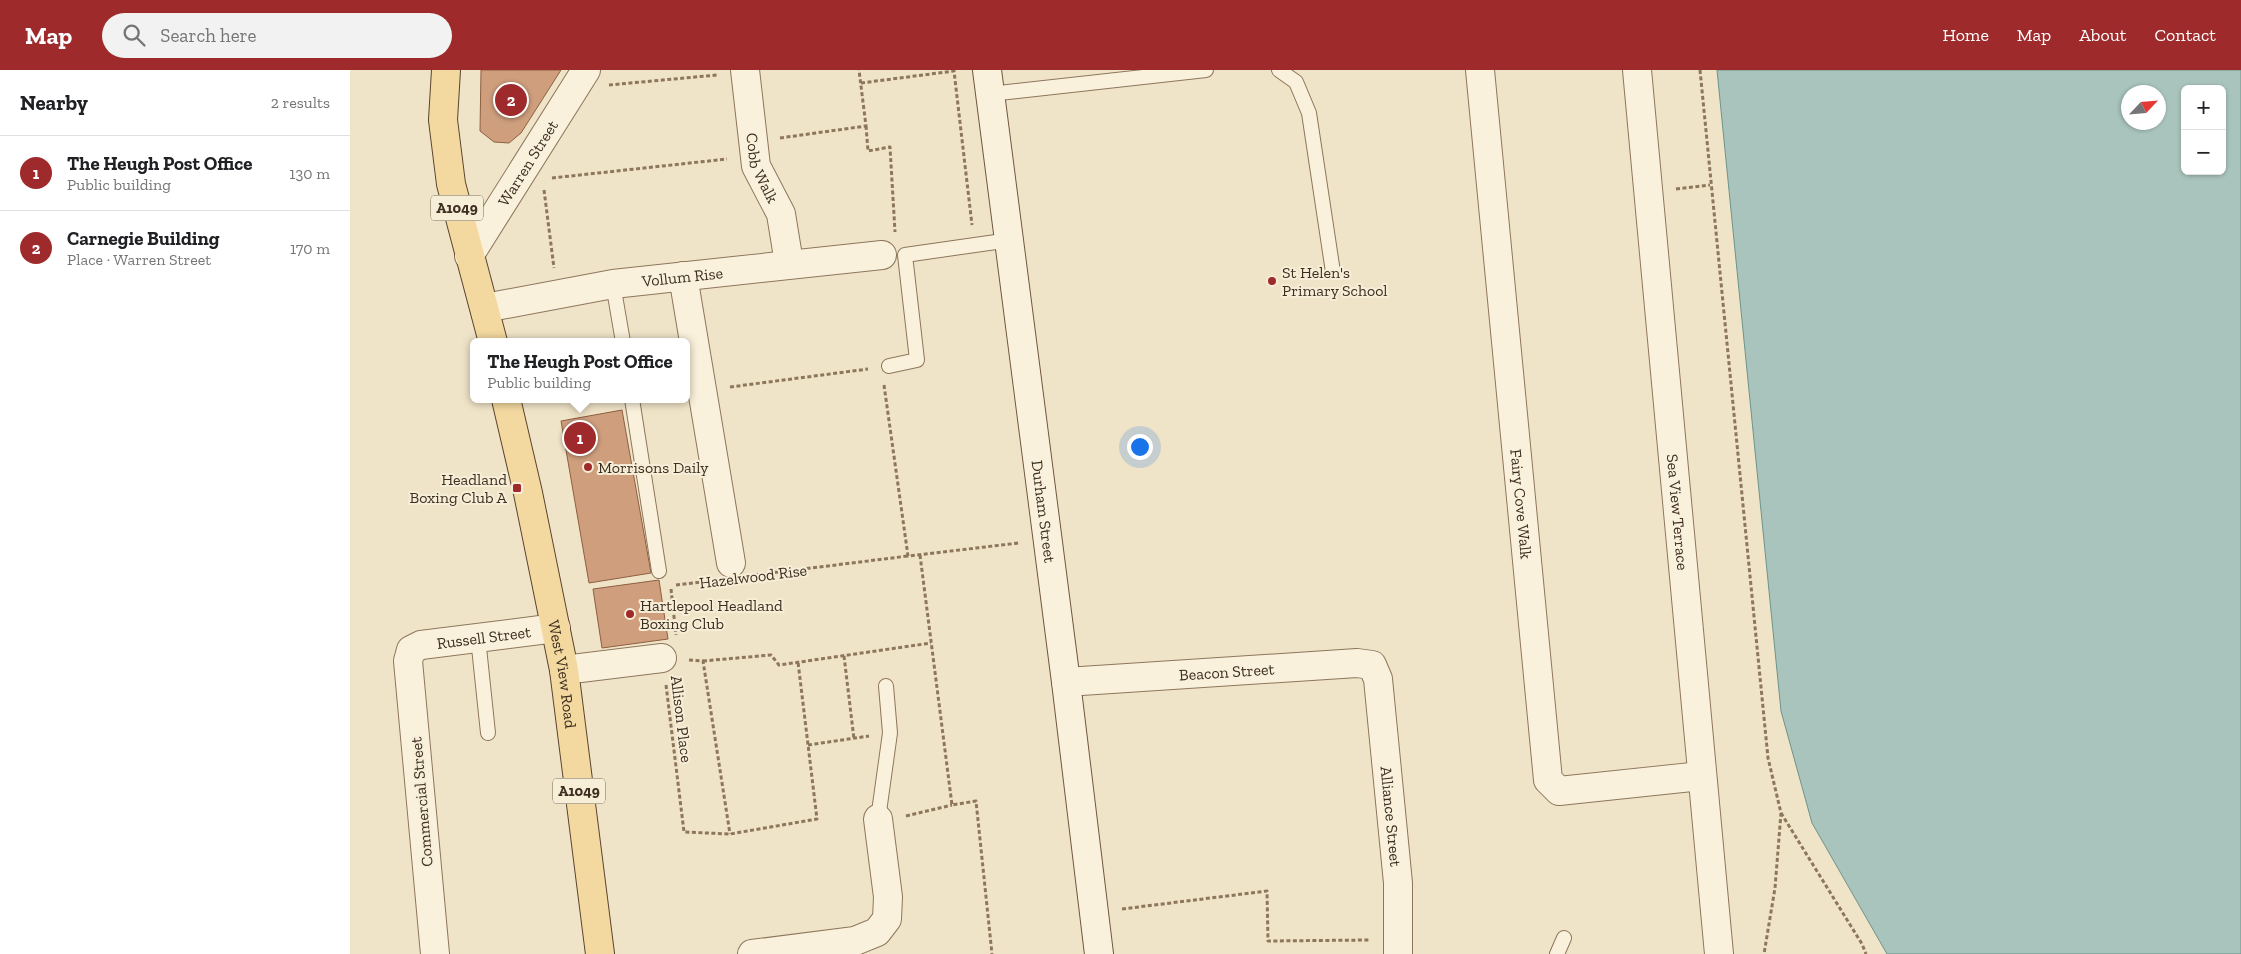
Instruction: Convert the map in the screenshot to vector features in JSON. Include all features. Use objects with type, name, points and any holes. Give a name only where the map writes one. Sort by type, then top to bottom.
[{"type":"main road","name":"A1049","points":[[446,70],[443,120],[451,184],[492,338]]},
{"type":"main road","name":"West View Road","points":[[507,403],[564,670],[600,954]]},
{"type":"street","name":"Fairy Cove Walk","points":[[1480,70],[1548,780],[1559,791],[1701,776]]},
{"type":"street","name":"Sea View Terrace","points":[[1637,70],[1718,954]]},
{"type":"street","name":"Cobb Walk","points":[[745,71],[756,166],[781,214],[789,264]]},
{"type":"street","name":"Warren Street","points":[[469,256],[580,79]]},
{"type":"street","name":"Durham Street","points":[[988,82],[1010,240],[1099,954]]},
{"type":"street","name":"Vollum Rise","points":[[485,308],[614,284],[789,264],[889,245]]},
{"type":"street","points":[[683,276],[702,391],[740,569]]},
{"type":"street","name":"Russell Street","points":[[411,650],[421,645],[556,628]]},
{"type":"street","name":"Commercial Street","points":[[411,650],[408,661],[435,954]]},
{"type":"street","points":[[564,670],[670,659]]},
{"type":"street","name":"Beacon Street","points":[[1066,682],[1358,663],[1372,665],[1378,679]]},
{"type":"street","name":"Alliance Street","points":[[1378,679],[1398,883],[1398,947]]},
{"type":"street","points":[[752,954],[855,941],[877,932],[887,919],[888,897],[878,821]]},
{"type":"lane","points":[[988,82],[1206,70]]},
{"type":"lane","points":[[1279,70],[1296,82],[1309,113],[1333,272]]},
{"type":"lane","points":[[885,367],[917,360],[905,255],[1010,240]]},
{"type":"lane","points":[[614,284],[621,338]]},
{"type":"lane","points":[[633,403],[659,571]]},
{"type":"lane","points":[[478,638],[488,733]]},
{"type":"lane","points":[[878,821],[890,733],[886,686]]},
{"type":"lane","points":[[1557,954],[1564,938]]},
{"type":"path","points":[[859,70],[868,151],[890,147],[889,245]]},
{"type":"path","points":[[861,83],[954,70],[974,245]]},
{"type":"path","points":[[1700,70],[1768,758],[1781,813],[1775,888],[1764,954]]},
{"type":"path","points":[[580,79],[745,71]]},
{"type":"path","points":[[515,182],[543,180],[754,149],[866,126]]},
{"type":"path","points":[[543,180],[557,295]]},
{"type":"path","points":[[1674,189],[1710,185]]},
{"type":"path","points":[[702,391],[885,367],[908,556]]},
{"type":"path","name":"Hazelwood Rise","points":[[740,569],[920,555],[1048,540]]},
{"type":"path","points":[[920,555],[952,805]]},
{"type":"path","name":"Hazelwood Rise","points":[[670,659],[670,586],[710,581]]},
{"type":"path","points":[[703,661],[771,655],[780,665],[931,643]]},
{"type":"path","points":[[844,656],[854,739]]},
{"type":"path","name":"Allison Place","points":[[670,659],[703,661],[730,834],[684,832],[670,659]]},
{"type":"path","points":[[730,834],[817,819],[798,662]]},
{"type":"path","points":[[808,745],[890,733]]},
{"type":"path","points":[[878,821],[952,805],[976,802],[992,954]]},
{"type":"path","points":[[1781,813],[1862,944],[1866,954]]},
{"type":"path","points":[[1094,912],[1267,891],[1268,941],[1398,947]]},
{"type":"water","points":[[1717,70],[2241,70],[2241,954],[1887,954],[1812,823],[1781,711]]},
{"type":"building","points":[[481,70],[561,70],[521,133],[509,143],[494,142],[480,131]]},
{"type":"building","points":[[622,410],[651,573],[589,583],[561,421]]},
{"type":"building","name":"Hartlepool Headland Boxing Club","points":[[659,580],[668,639],[602,648],[593,589]]},
{"type":"place","name":"Carnegie Building","points":[[511,100]]},
{"type":"place","name":"St Helen's Primary School","points":[[1272,281]]},
{"type":"place","name":"The Heugh Post Office","points":[[580,438]]},
{"type":"place","name":"Morrisons Daily","points":[[588,467]]},
{"type":"place","name":"Headland Boxing Club A","points":[[517,488]]},
{"type":"place","name":"Hartlepool Headland Boxing Club","points":[[630,614]]}]
